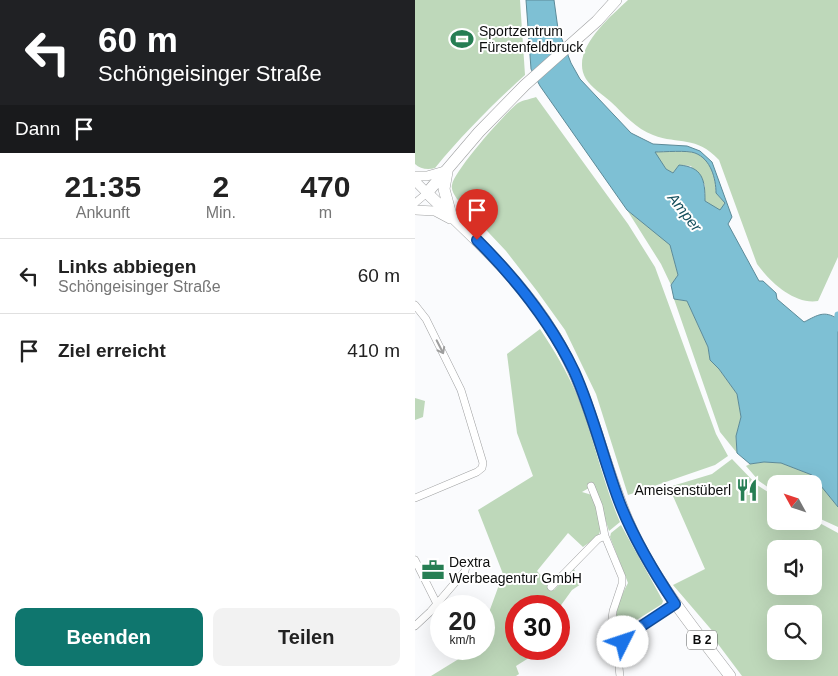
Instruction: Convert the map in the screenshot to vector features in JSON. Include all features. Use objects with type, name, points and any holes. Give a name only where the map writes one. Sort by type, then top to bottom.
[{"type":"main road","points":[[427,193],[479,132],[530,80],[597,21],[617,0]]},
{"type":"main road","points":[[448,170],[444,188],[456,220]]},
{"type":"main road","name":"B 2","points":[[427,193],[505,269],[538,310],[556,337],[587,403],[613,483],[639,545],[675,604],[730,676]]},
{"type":"street","points":[[415,176],[427,176],[448,170]]},
{"type":"street","points":[[415,181],[427,193],[415,203]]},
{"type":"street","points":[[415,210],[435,211],[456,220]]},
{"type":"street","points":[[415,305],[426,319],[458,384],[483,457],[482,468],[477,472],[415,498]]},
{"type":"street","points":[[591,486],[599,506],[605,536],[622,577],[622,584],[613,611],[611,626],[617,641],[622,644]]},
{"type":"street","points":[[551,587],[598,539],[605,536]]},
{"type":"street","points":[[415,560],[432,595]]},
{"type":"street","points":[[445,595],[465,571],[466,566]]},
{"type":"street","points":[[620,676],[618,660],[622,644],[631,633],[675,604]]},
{"type":"street","points":[[415,626],[430,611]]},
{"type":"green space","points":[[415,0],[520,0],[525,75],[456,143],[435,168],[430,169],[422,168],[415,164]]},
{"type":"green space","points":[[628,0],[838,0],[838,257],[818,301],[809,301],[792,296],[776,285],[757,264],[719,160],[711,152],[695,144],[662,138],[641,129],[586,79],[582,68],[587,46],[602,25]]},
{"type":"green space","points":[[536,97],[628,224],[655,267],[716,434],[728,456],[715,465],[628,495],[596,394],[565,330],[506,251],[457,199],[453,192],[452,185],[461,168],[492,130],[518,103]]},
{"type":"green space","points":[[654,152],[692,152],[705,159],[714,176],[716,193],[725,203],[720,211],[705,201],[705,185],[691,166],[679,165],[673,173],[666,169]]},
{"type":"green space","points":[[627,210],[670,244],[678,275],[671,285],[661,264]]},
{"type":"green space","points":[[674,299],[687,301],[708,347],[710,360],[737,394],[741,417],[736,436],[737,453],[720,432]]},
{"type":"green space","points":[[540,329],[560,361],[577,395],[620,522],[609,531],[594,485],[582,492],[592,495],[600,519],[601,530],[599,534],[583,547],[568,533],[537,571],[554,590],[574,569],[581,584],[568,595],[505,595],[505,660],[526,660],[516,666],[519,674],[516,676],[431,676],[457,660],[495,660],[495,596],[503,574],[478,510],[533,476],[517,433],[507,354]]},
{"type":"green space","points":[[415,398],[425,401],[423,417],[415,420]]},
{"type":"green space","points":[[732,459],[757,485],[767,491],[767,530],[823,530],[823,525],[838,533],[838,676],[742,676],[712,636],[715,634],[673,585],[705,569],[669,487],[712,474]]},
{"type":"green space","points":[[764,462],[781,463],[812,475],[767,475],[767,487],[759,481],[746,466]]},
{"type":"green space","points":[[823,489],[838,507],[838,527],[823,520]]},
{"type":"green space","points":[[621,525],[663,601],[662,604],[620,629],[616,627],[617,609],[628,583],[610,537],[611,533]]},
{"type":"water","points":[[526,0],[554,0],[558,29],[571,63],[580,79],[631,133],[653,144],[687,146],[700,151],[712,162],[732,217],[728,224],[759,281],[763,281],[776,293],[777,299],[804,322],[825,314],[838,319],[838,507],[823,489],[823,475],[812,475],[781,463],[764,462],[750,464],[737,453],[736,436],[741,417],[737,394],[710,360],[708,347],[687,301],[674,299],[671,285],[678,275],[670,245],[627,210],[540,86],[531,69]],"holes":[[[681,151],[695,153],[709,165],[714,176],[716,193],[725,203],[720,210],[705,201],[703,181],[698,172],[687,166],[679,165],[673,173],[666,169],[655,152]]]},
{"type":"waterway","name":"Amper","points":[[837,328],[838,315]]},
{"type":"place","name":"Sportzentrum Fürstenfeldbruck","points":[[462,39]]},
{"type":"place","name":"Ameisenstüberl","points":[[747,490]]},
{"type":"place","name":"Dextra Werbeagentur GmbH","points":[[433,570]]},
{"type":"route","points":[[477,240],[529,298],[556,337],[581,387],[627,520],[660,582],[675,604],[631,633],[623,642]]}]
